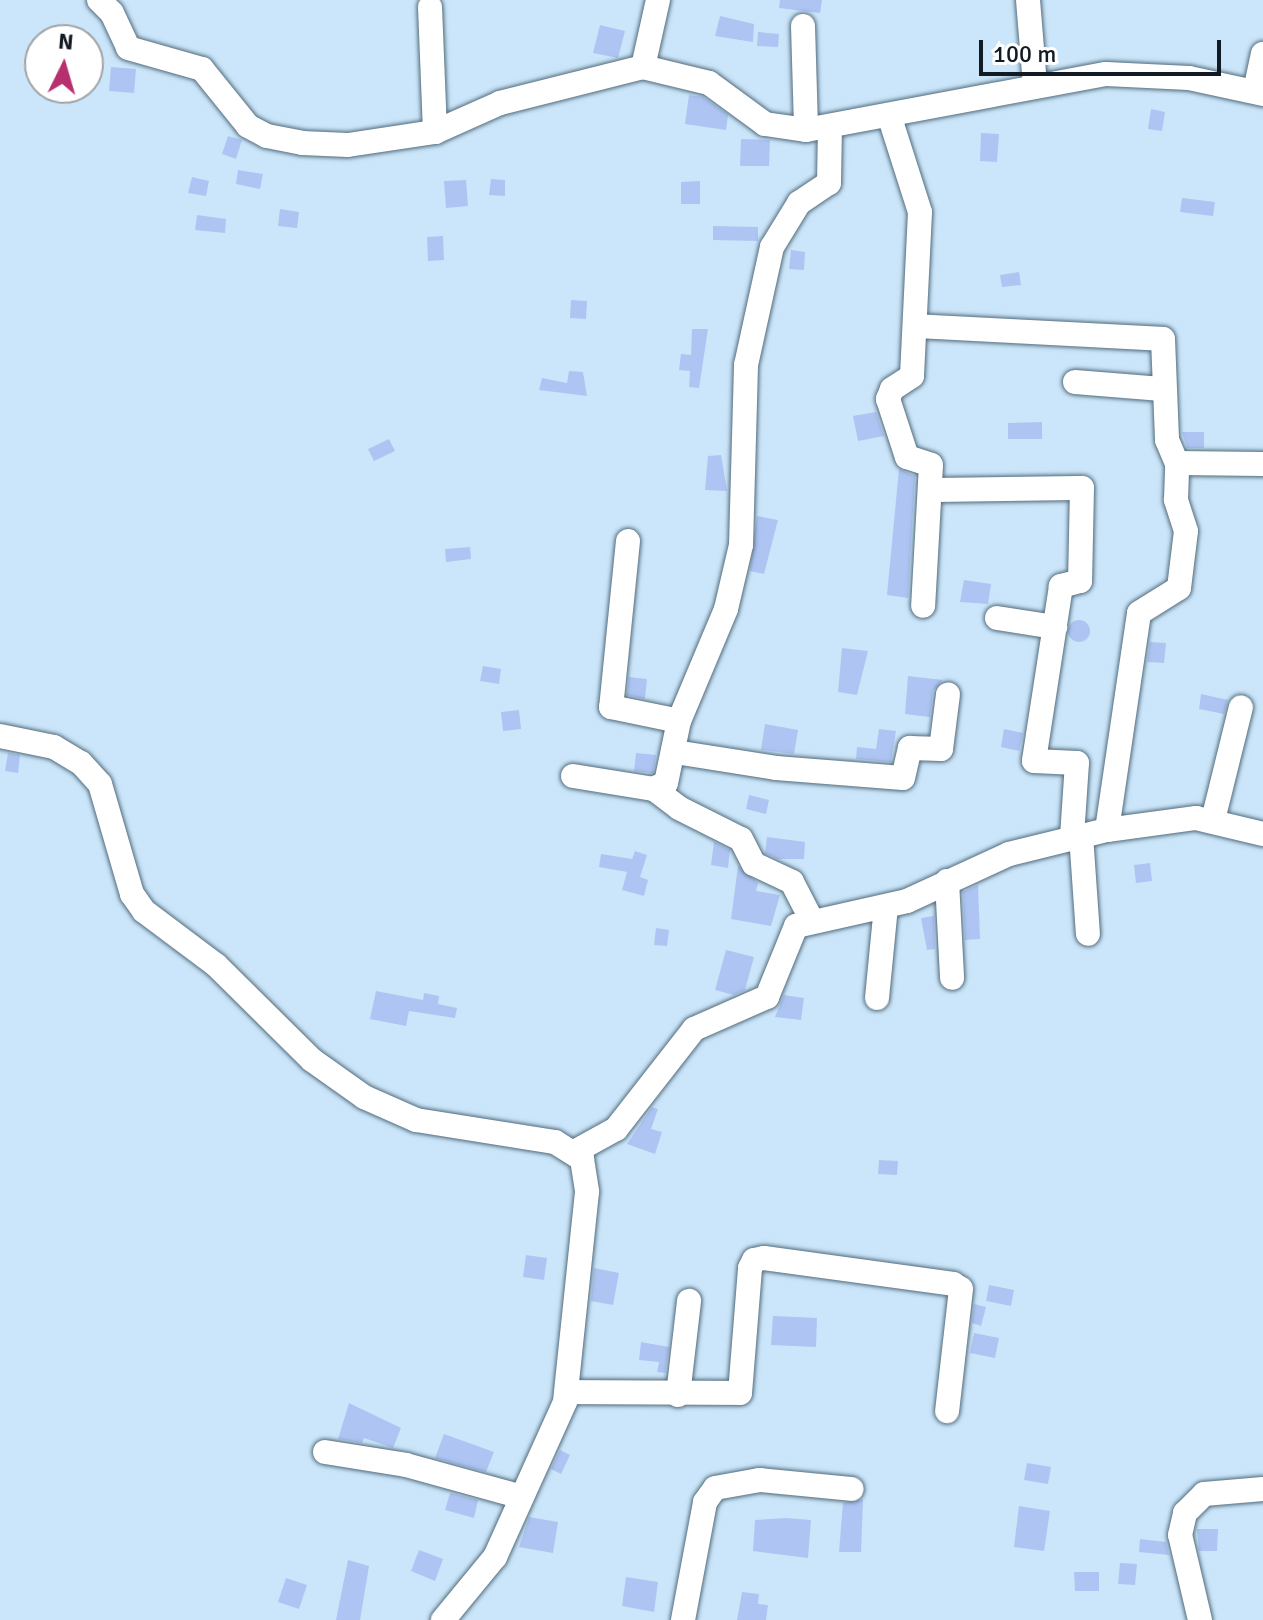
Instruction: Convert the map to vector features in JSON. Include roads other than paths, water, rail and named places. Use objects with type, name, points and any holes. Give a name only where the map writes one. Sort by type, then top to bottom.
[{"type":"street","points":[[99,0],[112,13],[128,48],[202,69],[248,126],[267,136],[348,145],[435,132],[500,103],[643,67],[709,83],[765,124],[818,129],[1035,85],[1150,73],[1259,93],[1263,54]]},
{"type":"street","points":[[643,67],[658,0]]},
{"type":"street","points":[[1028,0],[1035,85]]},
{"type":"street","points":[[430,7],[435,132]]},
{"type":"street","points":[[654,789],[666,783],[675,752],[679,721],[726,609],[741,545],[746,365],[772,247],[799,203],[829,183],[803,26]]},
{"type":"street","points":[[889,115],[920,212],[910,380],[892,389],[888,399],[907,457],[931,465],[923,606]]},
{"type":"street","points":[[915,326],[1163,339],[1162,389],[1170,453],[1177,463],[1176,500],[1186,531],[1179,588],[1139,613],[1107,830]]},
{"type":"street","points":[[1075,382],[1162,389]]},
{"type":"street","points":[[1177,463],[1263,464]]},
{"type":"street","points":[[930,490],[1082,488],[1080,581],[1061,586],[1034,761],[1077,763],[1076,836],[1088,934]]},
{"type":"street","points":[[628,541],[611,707],[679,721]]},
{"type":"street","points":[[997,618],[1055,627]]},
{"type":"street","points":[[675,752],[776,768],[903,778],[910,748],[941,749],[948,694]]},
{"type":"street","points":[[1213,820],[1241,707]]},
{"type":"street","points":[[0,736],[54,747],[81,763],[100,784],[132,894],[144,911],[216,965],[338,1079],[364,1097],[416,1120],[555,1142],[576,1151],[586,1168],[587,1192],[567,1392],[495,1557],[443,1620]]},
{"type":"street","points":[[573,776],[654,789],[679,808],[741,839],[754,864],[792,882],[811,919]]},
{"type":"street","points":[[576,1151],[616,1129],[694,1029],[767,997],[788,937],[796,926],[811,919],[886,906],[1009,854],[1107,830],[1168,820],[1213,820],[1263,834]]},
{"type":"street","points":[[947,881],[952,978]]},
{"type":"street","points":[[877,998],[886,906]]},
{"type":"street","points":[[567,1392],[740,1393],[750,1268],[754,1260],[764,1258],[953,1284],[961,1289],[947,1411]]},
{"type":"street","points":[[678,1395],[689,1301]]},
{"type":"street","points":[[325,1452],[406,1465],[522,1497]]},
{"type":"street","points":[[683,1620],[705,1502],[715,1488],[760,1480],[852,1489]]},
{"type":"street","points":[[1200,1620],[1180,1535],[1185,1513],[1204,1494],[1263,1489]]}]
